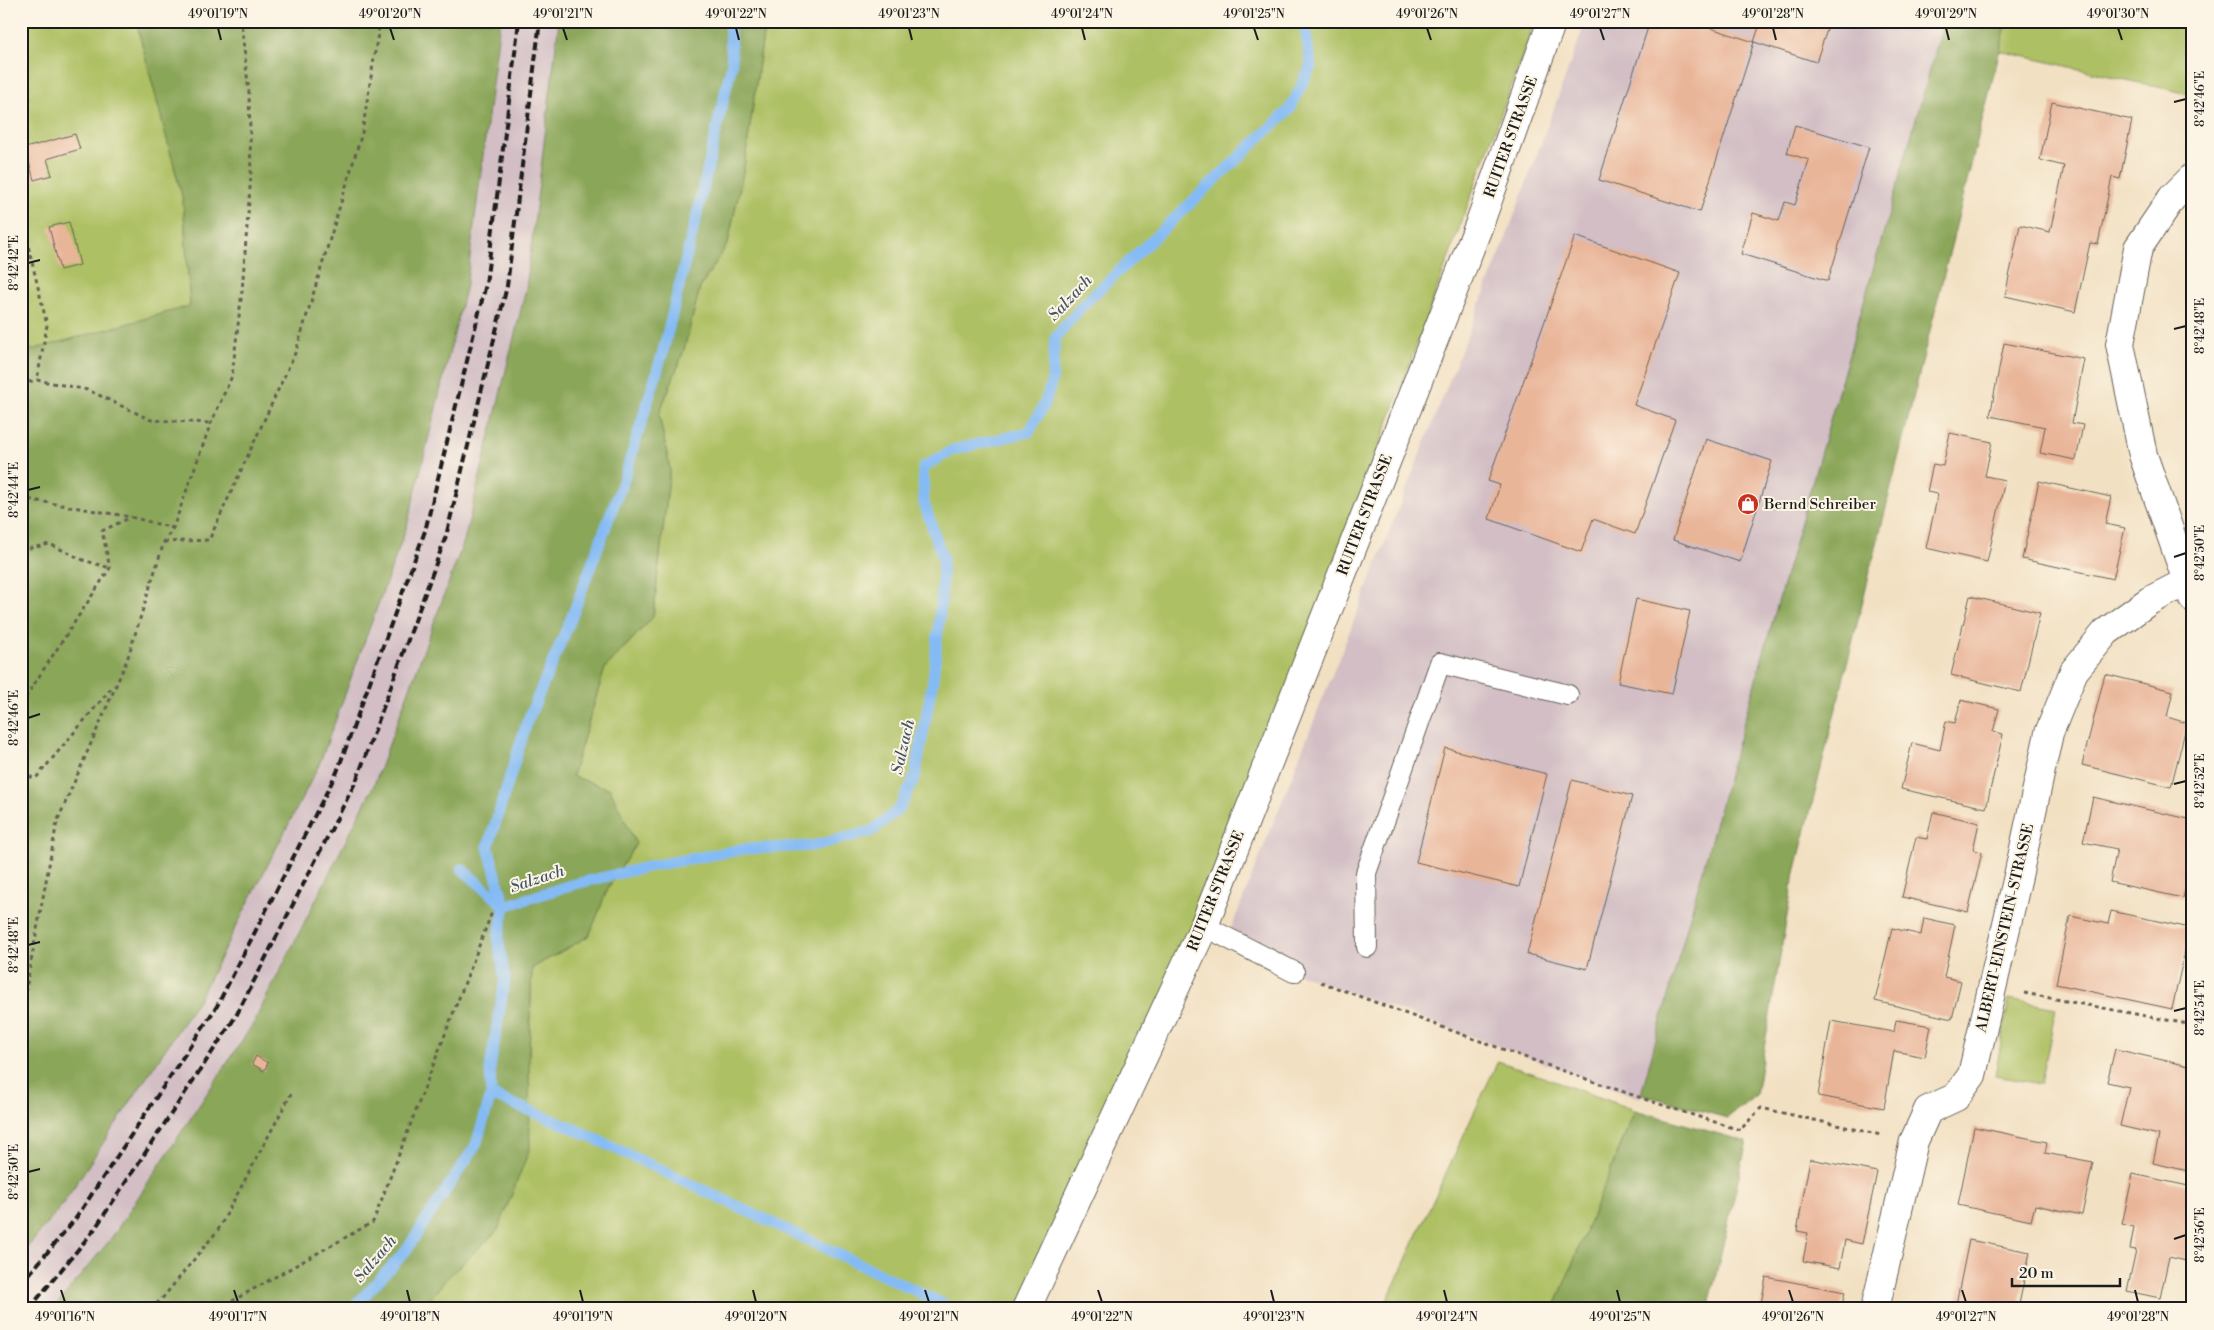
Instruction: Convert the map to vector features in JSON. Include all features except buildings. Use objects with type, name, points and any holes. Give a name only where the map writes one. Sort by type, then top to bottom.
[{"type":"street","name":"RUITER STRASSE","points":[[1026,1309],[1204,926],[1479,226],[1552,21]]},
{"type":"street","name":"ALBERT-EINSTEIN-STRASSE","points":[[1875,1309],[1914,1141],[1928,1110],[1956,1097],[1972,1075],[2049,733],[2074,671],[2106,632],[2148,601],[2190,589],[2143,455],[2120,344],[2138,248],[2172,198],[2193,177]]},
{"type":"lane","points":[[1367,946],[1366,873],[1440,663],[1568,695]]},
{"type":"lane","points":[[1204,926],[1294,972]]},
{"type":"path","points":[[21,999],[57,822],[127,660],[164,542],[173,528],[211,424],[232,376],[242,291],[251,176],[249,94],[241,21]]},
{"type":"path","points":[[164,542],[209,540],[296,351],[362,133],[380,21]]},
{"type":"path","points":[[21,106],[30,98]]},
{"type":"path","points":[[21,216],[47,325],[36,380]]},
{"type":"path","points":[[21,384],[36,380],[88,390],[151,420],[211,424]]},
{"type":"path","points":[[21,498],[131,517],[173,528]]},
{"type":"path","points":[[21,704],[110,568],[102,530],[131,517]]},
{"type":"path","points":[[21,550],[50,544],[83,560],[110,568]]},
{"type":"path","points":[[21,774],[36,778],[117,680]]},
{"type":"path","points":[[218,1309],[372,1222],[492,912]]},
{"type":"path","points":[[1294,972],[1512,1053],[1640,1098],[1740,1130],[1761,1108],[1914,1141]]},
{"type":"path","points":[[1992,987],[2193,1026]]},
{"type":"path","points":[[150,1309],[160,1300],[218,1230],[291,1094]]},
{"type":"shaded area","points":[[500,21],[559,21],[526,289],[464,541],[374,785],[253,1024],[110,1240],[53,1309],[21,1309],[21,1255],[60,1208],[467,281]]},
{"type":"shaded area","points":[[1586,21],[1944,21],[1737,746],[1640,1098],[1294,972],[1227,939],[1505,241]]},
{"type":"green space","points":[[21,21],[136,21],[183,200],[190,307],[21,353]]},
{"type":"green space","points":[[136,21],[500,21],[467,281],[407,526],[319,765],[200,997],[60,1208],[21,1255],[21,353],[190,306],[183,200]]},
{"type":"green space","points":[[559,21],[765,21],[744,168],[728,243],[700,288],[683,353],[659,414],[670,469],[653,617],[605,668],[572,776],[610,789],[636,844],[608,888],[589,936],[532,968],[529,1054],[530,1148],[498,1230],[446,1279],[422,1309],[53,1309],[110,1240],[253,1024],[374,785],[464,541],[526,289]]},
{"type":"green space","points":[[765,21],[1535,21],[1204,926],[1026,1309],[422,1309],[446,1279],[529,1054],[532,968],[589,936],[608,888],[636,844],[572,776],[605,668],[653,617],[670,469],[659,414],[683,353],[700,288],[728,243],[744,168]]},
{"type":"green space","points":[[1944,21],[2007,21],[1793,881],[1756,1095],[1727,1118],[1641,1094],[1737,746]]},
{"type":"green space","points":[[2007,21],[2193,21],[2193,95],[2000,51]]},
{"type":"green space","points":[[2009,999],[2056,1008],[2041,1084],[1995,1076]]},
{"type":"green space","points":[[1498,1061],[1635,1110],[1554,1309],[1383,1309]]},
{"type":"green space","points":[[1635,1110],[1747,1142],[1708,1309],[1554,1309]]},
{"type":"waterway","points":[[505,906],[488,847],[527,722],[571,619],[625,476],[662,355],[732,63],[729,21]]},
{"type":"waterway","name":"Salzach","points":[[352,1309],[405,1252],[476,1145],[491,1095],[490,1068],[505,979],[498,938],[505,906],[571,885],[651,866],[744,849],[812,846],[872,831],[900,808],[915,777],[933,680],[941,602],[943,559],[924,503],[923,467],[953,450],[1029,432],[1044,405],[1052,381],[1055,338],[1083,305],[1290,109],[1311,66],[1304,21]]},
{"type":"waterway","points":[[462,869],[505,906]]},
{"type":"waterway","points":[[491,1095],[568,1126],[954,1309]]},
{"type":"railway","points":[[21,1284],[76,1218],[217,1006],[337,772],[425,531],[486,284],[519,21]]},
{"type":"railway","points":[[29,1309],[94,1230],[236,1016],[357,779],[446,536],[507,286],[540,21]]},
{"type":"place","name":"Bernd Schreiber","points":[[1748,504]]}]
